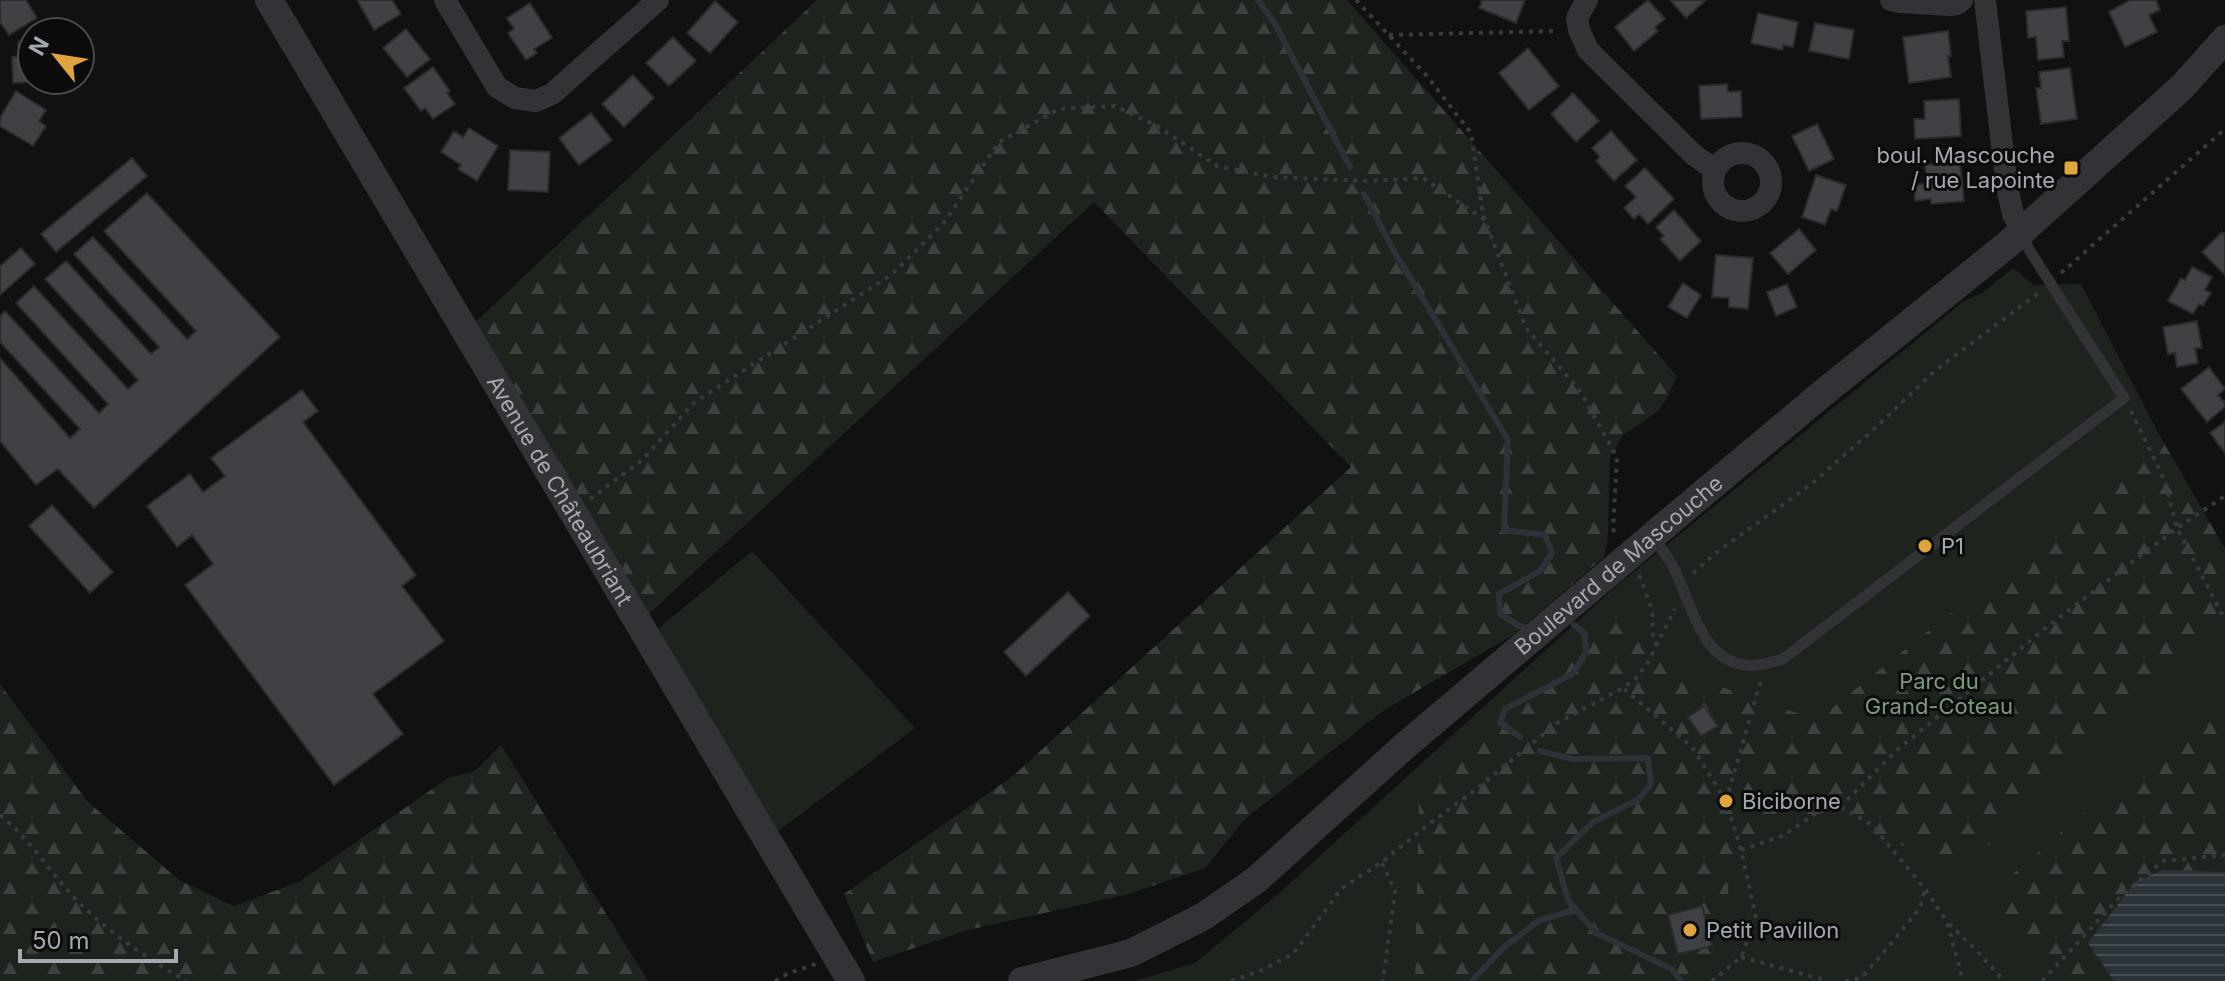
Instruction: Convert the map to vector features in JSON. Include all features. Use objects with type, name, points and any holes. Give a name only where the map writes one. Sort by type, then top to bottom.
[{"type":"street","name":"Avenue de Châteaubriant","points":[[269,0],[845,969]]},
{"type":"street","points":[[445,0],[497,87],[515,98],[536,101],[552,94],[658,0]]},
{"type":"street","points":[[1587,0],[1577,18],[1588,50],[1694,155],[1715,170]]},
{"type":"street","points":[[1891,0],[1950,5],[1962,0]]},
{"type":"street","points":[[1985,0],[2007,187],[2013,214],[2022,231]]},
{"type":"street","name":"Boulevard de Mascouche","points":[[1022,981],[1131,953],[1204,916],[1256,880],[1407,744],[1823,393],[2022,231],[2182,87],[2225,39]]},
{"type":"street","name":"Boulevard de Mascouche","points":[[2182,87],[2225,62]]},
{"type":"lane","points":[[1653,536],[1674,568],[1695,620],[1709,644],[1728,660],[1747,666],[1783,659],[2124,398],[2028,248],[2022,231]]},
{"type":"path","points":[[1356,0],[1427,76],[1471,133],[1485,220],[1526,328],[1580,391],[1617,457],[1613,529],[1621,543]]},
{"type":"path","points":[[1389,35],[1579,30]]},
{"type":"path","points":[[585,504],[641,461],[695,402],[891,275],[943,224],[999,142],[1059,109],[1115,106],[1157,126],[1217,166],[1273,177],[1367,181],[1423,178],[1485,220]]},
{"type":"path","points":[[2062,272],[2225,129]]},
{"type":"path","points":[[1694,572],[1810,485],[1863,440],[1937,369],[2039,293]]},
{"type":"path","points":[[2124,398],[2164,479],[2177,528],[2225,620]]},
{"type":"path","points":[[1741,850],[1782,836],[1818,812],[1840,807],[1897,750],[2048,626],[2177,528],[2225,496]]},
{"type":"path","points":[[1635,569],[1652,610],[1653,637],[1657,646]]},
{"type":"path","points":[[1231,981],[1260,971],[1293,954],[1341,889],[1382,862],[1557,723],[1623,688],[1646,666],[1666,627]]},
{"type":"path","points":[[1726,801],[1766,663]]},
{"type":"path","points":[[1623,688],[1692,747],[1726,801],[1741,850],[1756,918],[1741,957],[1712,981]]},
{"type":"path","points":[[1840,807],[1872,825],[1925,889],[1947,922],[2004,981]]},
{"type":"path","points":[[0,815],[18,830],[87,911],[140,953],[186,981]]},
{"type":"path","points":[[2042,981],[2120,897],[2163,861],[2225,855]]},
{"type":"path","points":[[1382,862],[1395,891],[1383,981]]},
{"type":"path","points":[[1845,981],[1861,978],[1880,957],[1920,908],[1925,889]]},
{"type":"path","points":[[1947,922],[1963,981]]},
{"type":"path","points":[[1741,957],[1828,981]]},
{"type":"path","points":[[775,981],[789,973],[845,969]]},
{"type":"green space","points":[[817,0],[1347,0],[1677,376],[1658,411],[1622,436],[1610,457],[1608,538],[1604,557],[1513,635],[1384,710],[1245,819],[1205,868],[1129,894],[968,930],[873,962],[844,894],[1013,776],[1351,467],[1094,202],[639,623],[464,333]]},
{"type":"green space","name":"Parc du Grand-Coteau","points":[[2013,268],[2034,285],[2081,284],[2161,438],[2225,549],[2225,981],[1135,981],[1195,963],[1277,895],[1613,589],[1964,301],[1982,293]]},
{"type":"green space","points":[[2161,438],[2225,549],[2225,653],[2217,635],[2189,645],[1974,860],[1929,855],[1838,822],[1781,818],[1730,866],[1725,932],[1707,981],[1415,981],[1419,789],[1622,611],[1650,646],[1696,678],[1817,720],[2118,479]]},
{"type":"green space","points":[[752,551],[915,728],[777,832],[654,632]]},
{"type":"green space","points":[[0,684],[87,801],[179,880],[234,906],[299,882],[448,778],[475,771],[501,745],[648,981],[0,981]]},
{"type":"green space","points":[[2225,692],[2225,872],[2163,870],[2088,943],[2114,981],[2047,981],[1992,900],[2014,873]]},
{"type":"shaded area","points":[[2163,870],[2225,872],[2225,981],[2114,981],[2088,943],[2136,881]]},
{"type":"building","points":[[0,0],[26,0],[36,16],[16,16],[16,31],[9,35],[0,22]]},
{"type":"building","points":[[357,0],[392,0],[401,14],[374,30]]},
{"type":"building","points":[[1482,0],[1525,0],[1516,23],[1479,8]]},
{"type":"building","points":[[1648,0],[1665,19],[1655,27],[1658,31],[1634,51],[1615,27]]},
{"type":"building","points":[[1670,0],[1706,0],[1686,18]]},
{"type":"building","points":[[2130,0],[2156,0],[2160,10],[2149,15],[2157,32],[2125,47],[2109,12]]},
{"type":"building","points":[[715,1],[738,22],[710,53],[687,33]]},
{"type":"building","points":[[530,3],[552,38],[534,49],[537,53],[526,60],[508,33],[514,29],[507,18]]},
{"type":"building","points":[[2066,7],[2069,41],[2062,41],[2064,57],[2038,60],[2036,37],[2028,38],[2026,11]]},
{"type":"building","points":[[1758,13],[1798,22],[1793,47],[1783,45],[1782,50],[1751,43]]},
{"type":"building","points":[[1815,23],[1854,30],[1849,59],[1809,51]]},
{"type":"building","points":[[406,29],[430,59],[407,77],[383,48]]},
{"type":"building","points":[[1948,31],[1951,77],[1909,83],[1903,37]]},
{"type":"building","points":[[673,37],[696,61],[669,86],[646,63]]},
{"type":"building","points":[[1528,48],[1559,86],[1529,110],[1499,73]]},
{"type":"building","points":[[16,56],[16,83],[13,83],[12,57]]},
{"type":"building","points":[[433,67],[455,104],[433,119],[425,108],[421,111],[404,88]]},
{"type":"building","points":[[2070,68],[2077,119],[2041,124],[2036,88],[2041,88],[2039,72]]},
{"type":"building","points":[[633,75],[654,98],[624,127],[602,104]]},
{"type":"building","points":[[1727,84],[1728,92],[1741,91],[1742,117],[1701,119],[1699,86]]},
{"type":"building","points":[[16,91],[16,96],[24,96],[46,110],[39,121],[46,126],[33,146],[0,126],[0,118]]},
{"type":"building","points":[[1573,93],[1599,121],[1576,142],[1551,114]]},
{"type":"building","points":[[1959,99],[1961,136],[1915,139],[1914,119],[1925,119],[1924,101]]},
{"type":"building","points":[[591,113],[612,140],[579,165],[559,138]]},
{"type":"building","points":[[1817,124],[1834,159],[1809,171],[1792,136]]},
{"type":"building","points":[[469,128],[498,146],[477,181],[458,169],[461,165],[441,152],[454,131],[463,137]]},
{"type":"building","points":[[1611,131],[1637,160],[1614,181],[1596,161],[1600,157],[1592,148]]},
{"type":"building","points":[[510,150],[550,152],[548,192],[508,190]]},
{"type":"building","points":[[132,158],[147,176],[56,252],[41,234]]},
{"type":"building","points":[[1960,161],[1964,201],[1931,204],[1931,199],[1915,201],[1914,185],[1927,183],[1925,165]]},
{"type":"building","points":[[1645,168],[1674,199],[1648,224],[1639,214],[1634,219],[1624,208],[1636,197],[1625,186]]},
{"type":"building","points":[[1816,175],[1846,185],[1837,211],[1831,209],[1825,225],[1802,217]]},
{"type":"building","points":[[147,193],[280,337],[94,508],[58,469],[36,485],[0,441],[0,358],[70,438],[80,429],[0,342],[0,316],[5,311],[99,413],[108,404],[16,303],[34,286],[128,389],[138,380],[45,279],[66,261],[151,354],[159,347],[74,254],[93,237],[187,339],[196,331],[104,231]]},
{"type":"building","points":[[1674,210],[1701,241],[1680,261],[1660,239],[1664,236],[1656,227]]},
{"type":"building","points":[[1799,229],[1816,250],[1788,274],[1770,253]]},
{"type":"building","points":[[2222,232],[2225,235],[2225,275],[2202,252]]},
{"type":"building","points":[[21,248],[35,264],[0,295],[0,266]]},
{"type":"building","points":[[1716,255],[1753,258],[1748,309],[1729,307],[1729,298],[1712,297]]},
{"type":"building","points":[[2192,267],[2212,277],[2205,290],[2211,293],[2193,314],[2168,301],[2181,278],[2185,280]]},
{"type":"building","points":[[1683,283],[1701,295],[1687,318],[1668,307]]},
{"type":"building","points":[[1787,284],[1797,307],[1776,316],[1767,292]]},
{"type":"building","points":[[2197,321],[2202,348],[2195,348],[2198,363],[2177,367],[2175,353],[2168,354],[2163,327]]},
{"type":"building","points":[[2209,367],[2225,389],[2218,395],[2225,407],[2207,422],[2181,389]]},
{"type":"building","points":[[302,390],[318,411],[303,422],[416,575],[402,586],[444,641],[373,694],[403,734],[334,785],[185,585],[213,564],[192,535],[177,547],[147,506],[190,474],[203,492],[225,476],[211,458]]},
{"type":"building","points":[[2225,422],[2225,453],[2210,433]]},
{"type":"building","points":[[52,505],[113,572],[90,593],[29,526]]},
{"type":"building","points":[[1068,592],[1090,616],[1026,676],[1004,652]]},
{"type":"building","points":[[1704,706],[1718,726],[1701,736],[1688,717]]},
{"type":"building","name":"Petit Pavillon","points":[[1702,906],[1712,946],[1678,954],[1668,915]]},
{"type":"waterway","points":[[1258,0],[1274,22],[1350,167]]},
{"type":"waterway","points":[[1364,194],[1394,251],[1508,440],[1504,530],[1545,535],[1552,553],[1540,571],[1499,594],[1500,614],[1522,626]]},
{"type":"waterway","points":[[1520,737],[1500,723],[1505,709],[1572,674],[1586,653],[1585,634],[1574,625]]},
{"type":"waterway","points":[[1540,751],[1572,759],[1648,758],[1651,784],[1639,799],[1593,822],[1556,858],[1568,900],[1596,933],[1672,969],[1681,981]]},
{"type":"waterway","points":[[1472,981],[1503,948],[1540,920],[1576,910]]},
{"type":"place","name":"boul. Mascouche / rue Lapointe","points":[[2071,168]]},
{"type":"place","name":"P1","points":[[1925,546]]},
{"type":"place","name":"Biciborne","points":[[1726,801]]},
{"type":"place","name":"Petit Pavillon","points":[[1690,930]]}]
